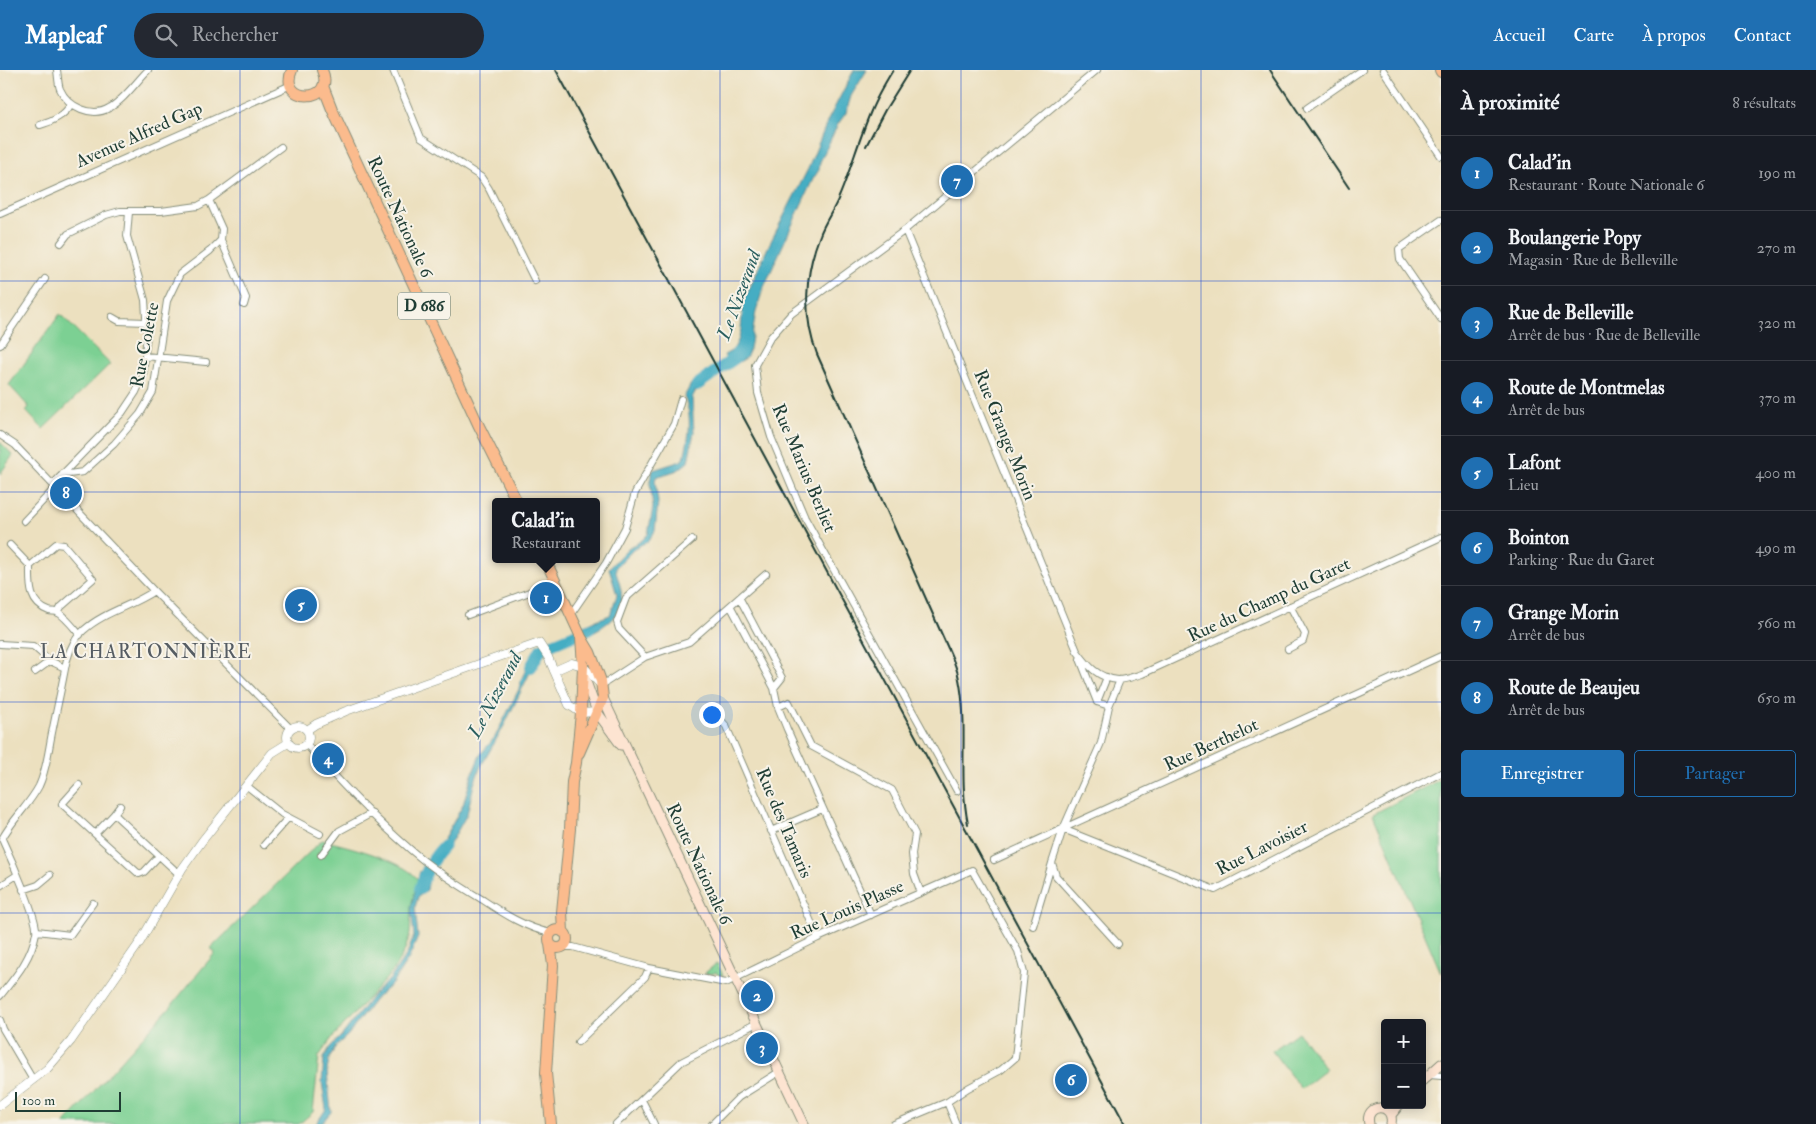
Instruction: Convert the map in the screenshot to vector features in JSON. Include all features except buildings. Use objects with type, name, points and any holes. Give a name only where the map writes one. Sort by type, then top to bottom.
[{"type":"main road","points":[[292,70],[290,80],[294,90],[302,96],[313,96],[332,109]]},
{"type":"main road","name":"Route Nationale 6","points":[[324,71],[324,86],[332,109],[478,424],[515,498]]},
{"type":"main road","points":[[313,96],[324,86]]},
{"type":"main road","name":"Route Nationale 6","points":[[547,563],[581,638],[590,652],[602,685],[603,698],[804,1124]]},
{"type":"main road","name":"Route Nationale 6","points":[[581,638],[583,669],[597,712],[634,762]]},
{"type":"main road","points":[[551,1124],[546,1073],[553,965],[559,940],[562,912],[570,829],[572,782],[576,763],[581,713],[583,669]]},
{"type":"main road","points":[[576,763],[588,730],[603,698]]},
{"type":"main road","points":[[1426,1078],[1441,1064]]},
{"type":"main road","points":[[1369,1124],[1368,1116],[1377,1108],[1391,1116]]},
{"type":"street","points":[[57,70],[60,89],[71,104],[82,110],[100,112],[110,108],[148,70]]},
{"type":"street","points":[[393,70],[421,138],[481,177],[489,189],[534,281]]},
{"type":"street","name":"Rue Marius Berliet","points":[[957,791],[806,518],[771,437],[758,394],[755,365],[770,338],[791,314],[905,230],[1097,70]]},
{"type":"street","points":[[1306,108],[1362,70]]},
{"type":"street","points":[[1383,70],[1441,156]]},
{"type":"street","name":"Avenue Alfred Gap","points":[[0,214],[291,85]]},
{"type":"street","points":[[40,125],[50,122],[68,110],[71,104]]},
{"type":"street","points":[[61,243],[68,234],[106,215],[120,211],[156,211],[198,206],[281,148]]},
{"type":"street","points":[[209,200],[222,229],[222,240],[246,298],[244,305]]},
{"type":"street","points":[[24,521],[55,486],[62,475],[122,412],[136,392],[143,376],[146,322],[145,300],[127,236],[129,212]]},
{"type":"street","points":[[1441,220],[1399,249],[1400,259],[1441,319]]},
{"type":"street","name":"Rue Grange Morin","points":[[905,230],[1097,702]]},
{"type":"street","name":"Rue Colette","points":[[62,475],[82,472],[114,444],[140,414],[153,392],[167,301],[180,274],[222,240]]},
{"type":"street","points":[[0,345],[45,279]]},
{"type":"street","points":[[112,317],[119,321],[146,322]]},
{"type":"street","points":[[145,356],[206,362]]},
{"type":"street","points":[[571,614],[606,563],[625,528],[636,494],[674,424],[681,399]]},
{"type":"street","points":[[0,435],[15,445],[154,591],[291,728]]},
{"type":"street","name":"Rue du Champ du Garet","points":[[1106,677],[1120,680],[1142,674],[1441,537]]},
{"type":"street","points":[[645,657],[619,629],[617,622],[626,598],[692,540]]},
{"type":"street","points":[[30,566],[56,544],[64,545],[93,579],[61,607],[58,612]]},
{"type":"street","points":[[10,545],[30,566],[31,595],[42,607],[58,612],[80,635]]},
{"type":"street","points":[[554,671],[572,663],[583,669],[602,685],[645,657],[689,642],[766,574]]},
{"type":"street","points":[[468,615],[556,582]]},
{"type":"street","points":[[0,996],[27,962],[37,931],[24,890],[1,840],[8,828],[28,804],[40,784],[65,668],[73,644],[83,630],[154,591]]},
{"type":"street","points":[[740,598],[782,678],[774,688]]},
{"type":"street","points":[[731,606],[774,688],[778,706],[871,915]]},
{"type":"street","points":[[1288,649],[1303,640],[1305,634],[1290,606]]},
{"type":"street","points":[[307,730],[346,711],[539,643],[548,657],[569,705],[581,713],[597,712]]},
{"type":"street","points":[[0,644],[33,646],[50,661],[65,668]]},
{"type":"street","name":"Rue Grange Morin","points":[[1077,651],[1090,668],[1106,677]]},
{"type":"street","name":"Rue Berthelot","points":[[994,860],[1441,656]]},
{"type":"street","points":[[35,672],[50,661]]},
{"type":"street","points":[[1106,677],[1097,702],[1109,706]]},
{"type":"street","points":[[1033,926],[1063,829],[1101,743],[1109,706],[1120,680]]},
{"type":"street","points":[[778,706],[789,702],[811,746],[892,790],[916,834],[912,854],[914,874],[921,893]]},
{"type":"street","name":"Rue des Tamaris","points":[[721,720],[726,726],[818,938]]},
{"type":"street","points":[[300,726],[307,730],[310,737],[307,745],[296,748],[288,743],[287,735],[291,728],[300,726]]},
{"type":"street","points":[[0,1105],[47,1069],[76,1033],[140,942],[179,874],[213,826],[272,753],[288,743]]},
{"type":"street","points":[[307,745],[372,813],[423,860],[512,918],[559,940],[649,968],[726,983],[735,979]]},
{"type":"street","name":"Rue Lavoisier","points":[[1063,829],[1215,890],[1441,773]]},
{"type":"street","points":[[80,785],[62,804],[139,874],[144,872],[159,856]]},
{"type":"street","points":[[247,786],[288,818],[320,834]]},
{"type":"street","points":[[95,834],[120,806]]},
{"type":"street","points":[[771,830],[822,808]]},
{"type":"street","points":[[321,855],[339,831],[372,813]]},
{"type":"street","points":[[114,814],[179,874]]},
{"type":"street","points":[[264,845],[288,818]]},
{"type":"street","points":[[1052,863],[1056,876],[1118,944]]},
{"type":"street","name":"Rue Louis Plasse","points":[[735,979],[818,938],[972,870],[1018,951],[1024,973],[1015,1058],[1001,1070],[947,1102]]},
{"type":"street","points":[[0,886],[18,875]]},
{"type":"street","points":[[24,890],[38,885],[50,875]]},
{"type":"street","points":[[37,931],[70,935],[93,903]]},
{"type":"street","points":[[578,1042],[645,976],[649,968]]},
{"type":"street","points":[[0,1020],[2,1029],[34,1080]]},
{"type":"street","points":[[616,1124],[681,1062],[756,1024]]},
{"type":"street","points":[[712,1124],[739,1097],[779,1072]]},
{"type":"street","points":[[1430,1075],[1441,1076]]},
{"type":"street","points":[[642,1100],[654,1124]]},
{"type":"street","points":[[894,1124],[947,1102],[956,1124]]},
{"type":"green space","points":[[60,314],[110,364],[43,429],[26,411],[29,407],[9,385]]},
{"type":"green space","points":[[0,442],[13,455],[0,474]]},
{"type":"green space","points":[[1441,779],[1441,973],[1373,814]]},
{"type":"green space","points":[[322,840],[387,859],[410,872],[418,879],[411,907],[410,934],[405,950],[393,971],[332,1038],[319,1056],[313,1112],[299,1124],[64,1124],[171,1006],[215,953],[211,948]]},
{"type":"green space","points":[[717,963],[723,975],[718,975],[716,972],[712,974],[705,973]]},
{"type":"green space","points":[[1298,1032],[1326,1069],[1301,1089],[1272,1051]]},
{"type":"water","points":[[854,70],[867,70],[851,96],[846,113],[838,124],[820,162],[819,170],[813,179],[763,289],[756,311],[750,349],[746,358],[727,369],[727,361],[724,355],[733,350],[738,341],[743,304],[747,294],[769,245],[808,169],[828,120]]},
{"type":"water","points":[[709,373],[711,376],[695,392],[692,398],[694,432],[688,462],[678,470],[656,477],[658,502],[655,531],[648,541],[635,548],[616,567],[621,596],[621,604],[618,611],[608,623],[585,636],[581,626],[610,615],[617,595],[609,568],[628,548],[641,541],[648,534],[653,507],[651,475],[653,470],[681,461],[684,457],[689,435],[689,419],[684,397],[691,384]]},
{"type":"water","points":[[567,634],[570,641],[556,645],[549,650],[545,641]]},
{"type":"water","points":[[538,650],[541,655],[538,656],[505,724],[480,768],[467,814],[453,839],[435,860],[431,857],[440,846],[463,805],[480,755],[495,737],[521,685],[520,682],[533,654]]},
{"type":"water","points":[[420,871],[429,877],[427,890],[418,897],[415,907],[418,937],[409,958],[392,984],[376,998],[348,1035],[336,1046],[329,1059],[327,1071],[331,1112],[321,1124],[316,1124],[326,1109],[322,1082],[324,1058],[330,1047],[343,1034],[373,995],[390,979],[407,954],[414,936],[411,907]]},
{"type":"waterway","name":"Le Nizerand","points":[[697,385],[735,358],[737,353]]},
{"type":"waterway","name":"Le Nizerand","points":[[531,667],[541,649],[589,629]]},
{"type":"waterway","name":"Le Nizerand","points":[[420,889],[429,866],[444,846]]},
{"type":"railway","points":[[556,70],[1125,1124]]},
{"type":"railway","points":[[893,70],[873,105],[839,197],[820,235],[811,264],[807,309],[812,339],[817,354],[957,670],[962,697],[964,787],[968,824]]},
{"type":"railway","points":[[866,146],[885,110],[910,70]]},
{"type":"railway","points":[[1270,70],[1349,188]]},
{"type":"place","name":"Grange Morin","points":[[957,181]]},
{"type":"place","name":"Route de Beaujeu","points":[[66,493]]},
{"type":"place","name":"Calad'in","points":[[546,598]]},
{"type":"place","name":"Lafont","points":[[301,605]]},
{"type":"place","name":"Route de Montmelas","points":[[328,759]]},
{"type":"place","name":"Boulangerie Popy","points":[[757,996]]},
{"type":"place","name":"Rue de Belleville","points":[[762,1048]]},
{"type":"place","name":"Bointon","points":[[1071,1080]]},
{"type":"district","name":"LA CHARTONNIÈRE","points":[[146,652]]}]
